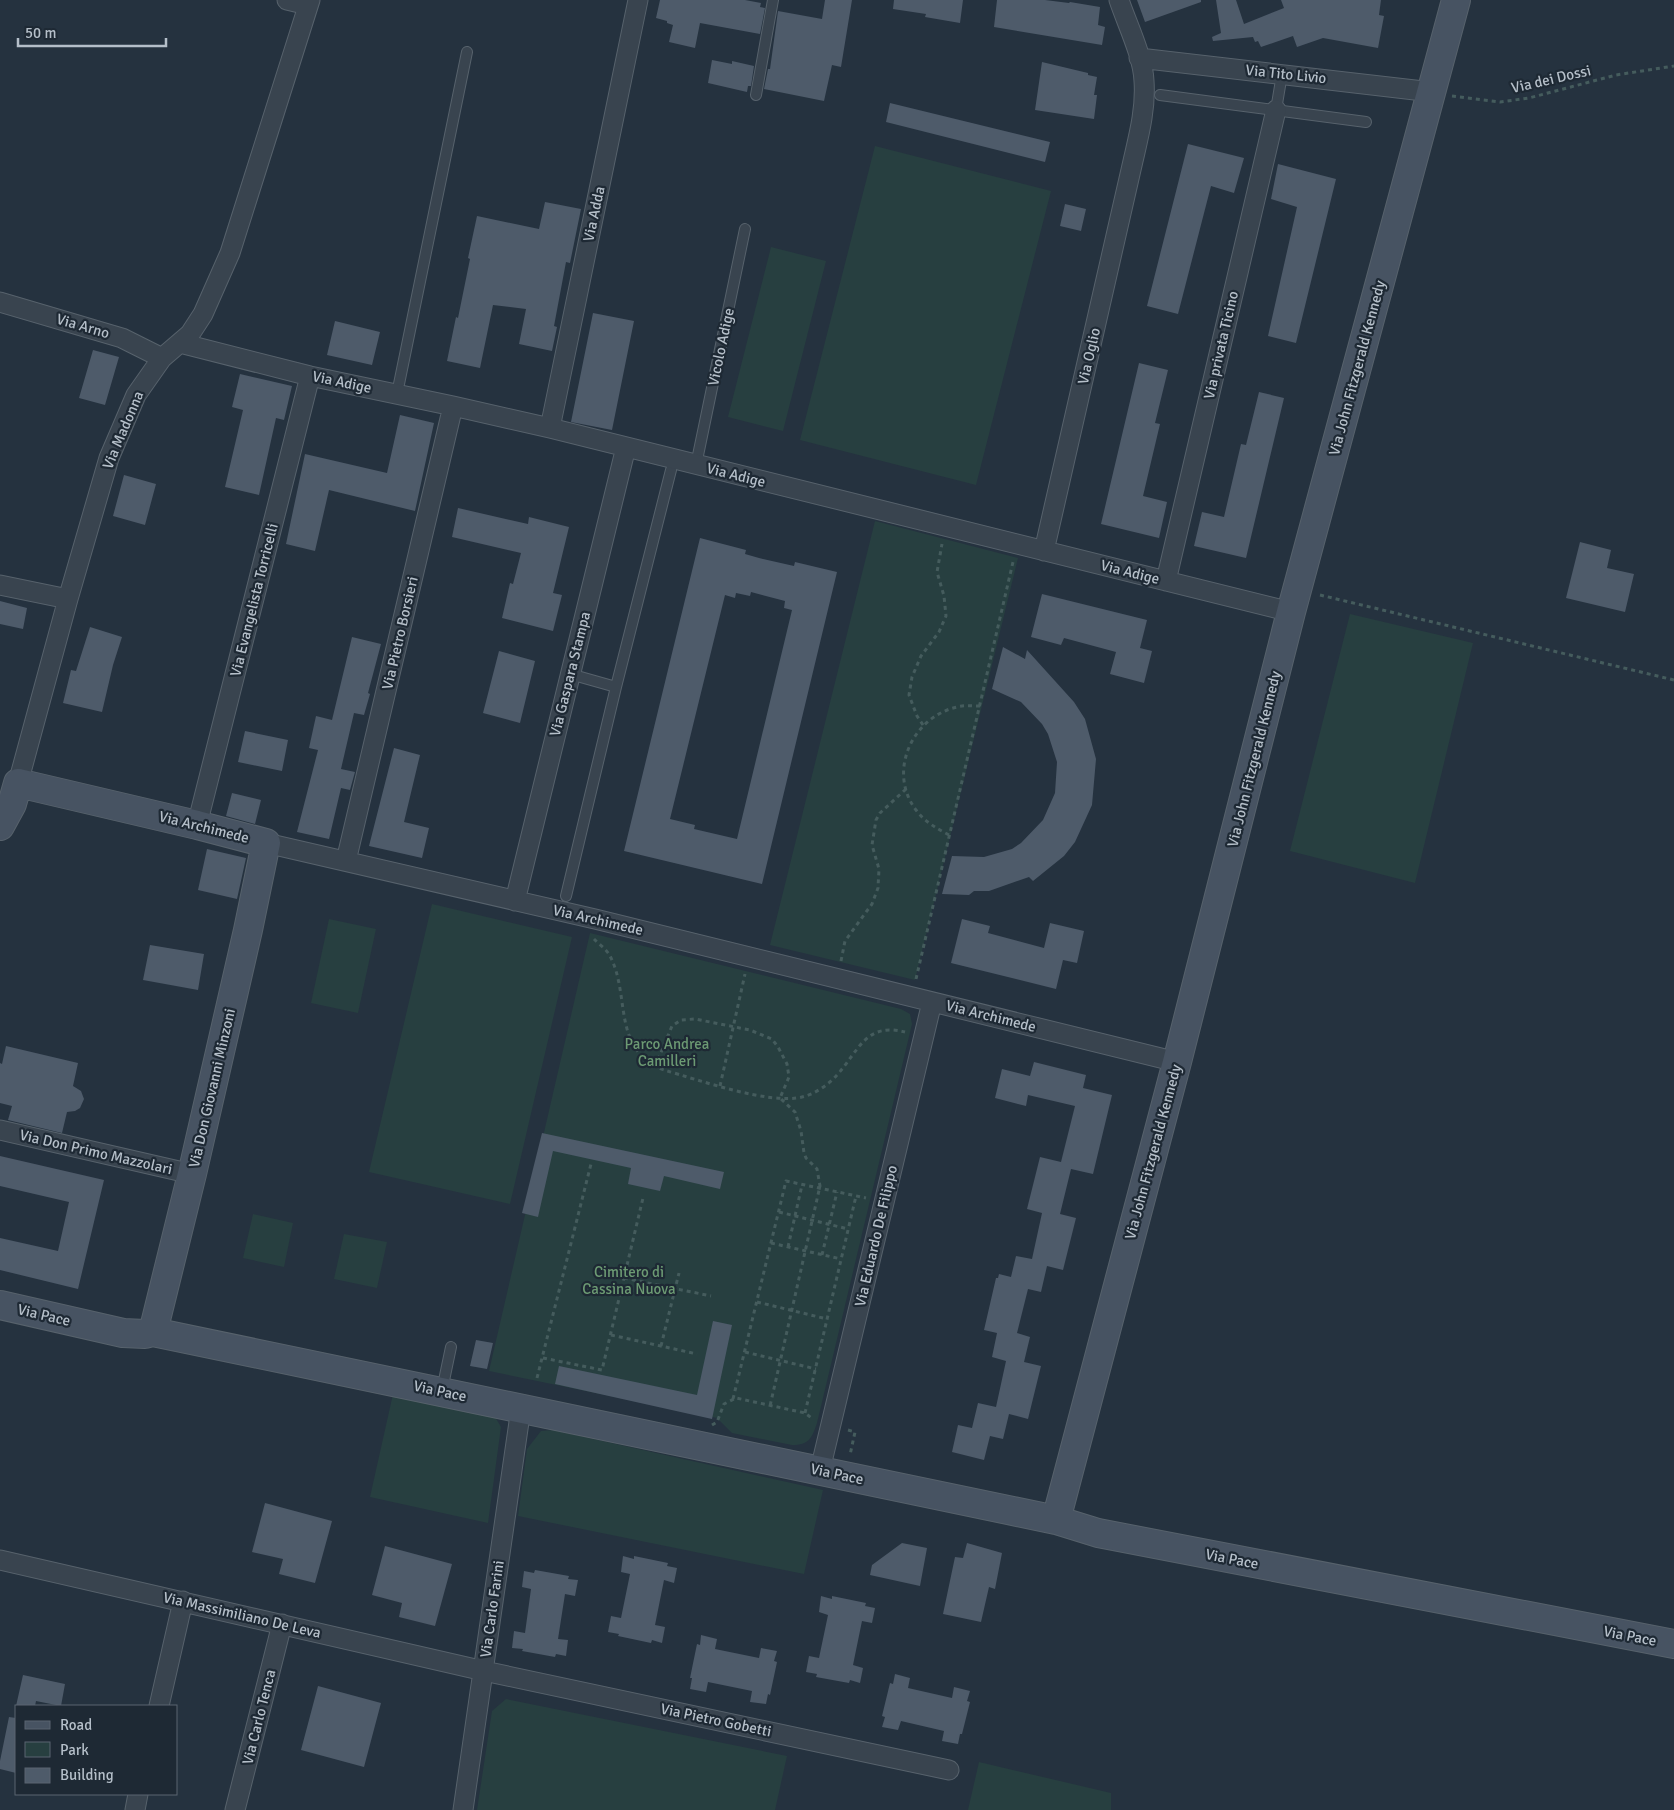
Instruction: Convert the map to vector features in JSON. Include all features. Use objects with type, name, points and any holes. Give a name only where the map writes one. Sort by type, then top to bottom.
[{"type":"street","points":[[287,0],[309,2]]},
{"type":"street","name":"Via Adda","points":[[550,428],[638,0]]},
{"type":"street","name":"Via Oglio","points":[[1044,551],[1133,161],[1142,114],[1144,80],[1139,58],[1119,0]]},
{"type":"street","name":"Via John Fitzgerald Kennedy","points":[[1056,1520],[1177,1062],[1295,600],[1456,0]]},
{"type":"street","name":"Via Madonna","points":[[0,826],[12,804],[109,458],[133,399],[162,358],[197,325],[203,314],[230,252],[309,2]]},
{"type":"street","name":"Via Tito Livio","points":[[1139,58],[1432,92]]},
{"type":"street","name":"Via privata Ticino","points":[[1166,581],[1276,110]]},
{"type":"street","name":"Via Arno","points":[[0,302],[122,338],[162,358]]},
{"type":"street","name":"Via Adige","points":[[180,343],[310,376],[398,389],[453,406],[550,428],[1166,581],[1295,600]]},
{"type":"street","name":"Via Evangelista Torricelli","points":[[197,825],[310,376]]},
{"type":"street","name":"Via Pietro Borsieri","points":[[346,861],[453,406]]},
{"type":"street","name":"Via Gaspara Stampa","points":[[515,901],[626,447]]},
{"type":"street","points":[[0,585],[68,599]]},
{"type":"street","name":"Via Archimede","points":[[18,783],[596,919],[1177,1062]]},
{"type":"street","name":"Via Don Giovanni Minzoni","points":[[153,1332],[192,1174],[248,930],[266,842]]},
{"type":"street","name":"Via Eduardo De Filippo","points":[[820,1470],[932,1002]]},
{"type":"street","name":"Via Don Primo Mazzolari","points":[[0,1130],[192,1174]]},
{"type":"street","name":"Via Pace","points":[[0,1305],[123,1334],[153,1332],[442,1391],[1056,1520],[1098,1533],[1674,1644]]},
{"type":"street","name":"Via Carlo Farini","points":[[463,1810],[521,1408]]},
{"type":"street","name":"Via Massimiliano De Leva","points":[[0,1560],[484,1671]]},
{"type":"street","points":[[159,1705],[183,1601]]},
{"type":"street","name":"Via Carlo Tenca","points":[[235,1810],[282,1624]]},
{"type":"street","name":"Via Pietro Gobetti","points":[[484,1671],[949,1770]]},
{"type":"street","points":[[135,1810],[138,1795]]},
{"type":"lane","points":[[756,95],[773,0]]},
{"type":"lane","points":[[398,389],[467,52]]},
{"type":"lane","points":[[1276,110],[1282,74]]},
{"type":"lane","points":[[1160,95],[1366,122]]},
{"type":"lane","name":"Vicolo Adige","points":[[696,465],[745,229]]},
{"type":"lane","points":[[566,896],[670,470]]},
{"type":"lane","points":[[570,674],[616,687]]},
{"type":"lane","points":[[442,1391],[451,1347]]},
{"type":"path","name":"Via dei Dossi","points":[[1432,92],[1500,102],[1529,98],[1616,75],[1674,66]]},
{"type":"path","points":[[923,726],[909,695],[912,677],[921,656],[939,632],[946,616],[944,596],[937,572],[939,551],[947,527]]},
{"type":"path","points":[[910,996],[916,980],[1017,544]]},
{"type":"path","points":[[1295,600],[1674,680]]},
{"type":"path","points":[[949,835],[930,825],[915,809],[906,789],[904,768],[908,746],[923,726],[937,714],[958,707],[980,706]]},
{"type":"path","points":[[837,978],[845,941],[872,904],[878,888],[879,869],[872,845],[876,820],[880,813],[906,789]]},
{"type":"path","points":[[592,936],[610,955],[616,972],[632,1044],[639,1055],[655,1067],[765,1097],[791,1099],[814,1093],[837,1074],[862,1042],[872,1034],[887,1030],[897,1030],[913,1034]]},
{"type":"path","points":[[720,1086],[746,969]]},
{"type":"path","points":[[655,1067],[672,1026],[681,1020],[695,1019],[734,1027],[764,1035],[772,1039],[778,1047],[787,1064],[789,1077],[780,1098]]},
{"type":"path","points":[[770,1406],[819,1188],[817,1169],[806,1158],[804,1153],[801,1131],[795,1112],[780,1098]]},
{"type":"path","points":[[537,1378],[591,1164]]},
{"type":"path","points":[[733,1399],[786,1181],[874,1200]]},
{"type":"path","points":[[788,1247],[802,1185]]},
{"type":"path","points":[[822,1255],[838,1192]]},
{"type":"path","points":[[805,1413],[856,1196]]},
{"type":"path","points":[[542,1358],[602,1370],[642,1198]]},
{"type":"path","points":[[779,1212],[848,1229]]},
{"type":"path","points":[[771,1243],[841,1259]]},
{"type":"path","points":[[661,1346],[679,1273]]},
{"type":"path","points":[[624,1278],[711,1296]]},
{"type":"path","points":[[757,1302],[827,1319]]},
{"type":"path","points":[[611,1335],[697,1354]]},
{"type":"path","points":[[745,1352],[816,1368]]},
{"type":"path","points":[[712,1426],[717,1422],[724,1404],[733,1399],[805,1413],[817,1423]]},
{"type":"green space","points":[[875,146],[1051,191],[976,485],[800,440]]},
{"type":"green space","points":[[771,247],[826,261],[783,431],[728,417]]},
{"type":"green space","points":[[875,521],[1018,558],[915,980],[770,945]]},
{"type":"green space","points":[[1350,614],[1473,643],[1415,883],[1290,851]]},
{"type":"green space","points":[[432,904],[572,937],[510,1204],[369,1172]]},
{"type":"green space","points":[[329,919],[376,929],[358,1013],[311,1003]]},
{"type":"green space","name":"Parco Andrea Camilleri","points":[[590,933],[901,1009],[910,1014],[912,1024],[817,1423],[809,1440],[802,1444],[792,1445],[732,1433],[717,1418],[489,1371]]},
{"type":"green space","points":[[253,1214],[293,1223],[284,1267],[243,1258]]},
{"type":"green space","points":[[344,1234],[387,1242],[377,1288],[334,1279]]},
{"type":"green space","points":[[393,1394],[494,1415],[501,1427],[488,1523],[370,1497]]},
{"type":"green space","points":[[553,1430],[823,1490],[804,1574],[518,1516],[527,1449],[541,1431]]},
{"type":"green space","points":[[506,1699],[787,1756],[775,1810],[477,1810],[492,1711]]},
{"type":"green space","points":[[979,1762],[1111,1793],[1111,1810],[968,1810]]},
{"type":"building","points":[[660,0],[745,0],[761,3],[760,7],[765,8],[760,34],[700,23],[695,48],[669,42],[673,25],[656,18]]},
{"type":"building","points":[[825,0],[852,0],[841,67],[832,65],[824,101],[764,89],[768,69],[770,69],[778,11],[822,19]]},
{"type":"building","points":[[894,0],[963,0],[960,23],[925,17],[926,14],[893,9]]},
{"type":"building","points":[[997,0],[1045,0],[1100,7],[1098,25],[1105,27],[1102,45],[994,27]]},
{"type":"building","points":[[1137,0],[1201,0],[1201,2],[1145,22]]},
{"type":"building","points":[[1216,0],[1236,0],[1244,24],[1284,8],[1281,0],[1381,0],[1379,15],[1384,16],[1378,48],[1323,38],[1297,47],[1293,36],[1261,47],[1258,41],[1255,42],[1253,37],[1213,41],[1212,37],[1221,33]]},
{"type":"building","points":[[712,60],[732,64],[732,61],[754,66],[751,86],[748,86],[747,92],[708,83]]},
{"type":"building","points":[[1042,62],[1097,77],[1094,95],[1097,95],[1094,119],[1035,110]]},
{"type":"building","points":[[890,103],[1050,142],[1045,162],[886,122]]},
{"type":"building","points":[[1188,144],[1244,158],[1234,193],[1211,186],[1178,314],[1147,306]]},
{"type":"building","points":[[1278,164],[1336,179],[1296,343],[1268,336],[1297,207],[1271,199]]},
{"type":"building","points":[[545,202],[581,209],[570,263],[566,262],[554,326],[557,327],[552,351],[519,344],[526,309],[493,305],[480,368],[447,361],[456,317],[458,318],[477,216],[539,229]]},
{"type":"building","points":[[1065,204],[1086,209],[1081,231],[1060,226]]},
{"type":"building","points":[[593,313],[634,321],[612,430],[571,422]]},
{"type":"building","points":[[335,321],[380,332],[372,365],[327,355]]},
{"type":"building","points":[[93,350],[119,357],[105,405],[79,398]]},
{"type":"building","points":[[1139,363],[1168,370],[1155,423],[1160,424],[1143,496],[1167,502],[1159,538],[1101,524]]},
{"type":"building","points":[[240,374],[292,386],[284,420],[276,418],[259,495],[225,487],[243,410],[232,407]]},
{"type":"building","points":[[1259,392],[1284,398],[1246,558],[1194,546],[1202,512],[1224,517],[1241,444],[1246,445]]},
{"type":"building","points":[[400,415],[434,423],[415,511],[329,490],[315,551],[286,544],[305,454],[387,473]]},
{"type":"building","points":[[124,475],[156,484],[145,525],[113,516]]},
{"type":"building","points":[[458,508],[528,524],[529,517],[569,527],[553,593],[562,595],[553,631],[502,618],[510,583],[513,584],[521,553],[452,537]]},
{"type":"building","points":[[700,538],[746,550],[745,554],[759,558],[794,566],[795,562],[837,572],[762,884],[624,851]],"holes":[[[751,592],[785,601],[784,608],[792,610],[737,839],[694,829],[695,825],[670,819],[725,595],[735,598],[736,593],[750,596]]]},
{"type":"building","points":[[1580,542],[1611,550],[1607,568],[1634,574],[1625,612],[1566,598]]},
{"type":"building","points":[[1042,594],[1147,620],[1140,648],[1152,651],[1144,683],[1110,674],[1116,652],[1064,638],[1061,645],[1031,637]]},
{"type":"building","points":[[0,601],[27,608],[23,629],[0,624]]},
{"type":"building","points":[[90,627],[122,637],[102,712],[63,703],[71,670],[76,671]]},
{"type":"building","points":[[352,637],[381,644],[364,715],[354,713],[341,769],[355,772],[350,790],[341,788],[329,839],[297,832],[318,750],[309,748],[316,716],[332,720]]},
{"type":"building","points":[[1003,647],[1025,659],[1027,650],[1074,702],[1085,719],[1096,759],[1092,805],[1075,842],[1064,856],[1033,881],[1029,877],[989,891],[974,891],[969,895],[942,894],[952,856],[984,857],[1012,849],[1021,843],[1043,820],[1055,793],[1057,762],[1048,734],[1042,724],[1021,702],[992,689]]},
{"type":"building","points":[[499,651],[535,661],[520,723],[483,713]]},
{"type":"building","points":[[245,731],[288,740],[282,771],[238,762]]},
{"type":"building","points":[[394,748],[420,755],[404,822],[429,828],[422,858],[369,846]]},
{"type":"building","points":[[232,793],[261,800],[255,824],[226,816]]},
{"type":"building","points":[[207,849],[246,858],[237,899],[198,890]]},
{"type":"building","points":[[962,919],[990,926],[988,933],[1044,948],[1050,923],[1084,931],[1077,963],[1063,960],[1056,989],[951,963]]},
{"type":"building","points":[[150,945],[204,954],[198,990],[143,980]]},
{"type":"building","points":[[6,1046],[78,1063],[73,1086],[81,1091],[84,1099],[80,1108],[67,1112],[62,1133],[8,1120],[12,1106],[0,1103],[0,1063],[2,1064]]},
{"type":"building","points":[[1034,1062],[1086,1075],[1083,1088],[1112,1095],[1093,1174],[1071,1169],[1060,1214],[1076,1218],[1063,1270],[1047,1266],[1041,1292],[1028,1289],[1017,1333],[1030,1337],[1024,1362],[1041,1366],[1028,1419],[1009,1414],[1003,1439],[990,1436],[984,1460],[952,1452],[958,1425],[972,1428],[978,1403],[996,1407],[1006,1361],[992,1357],[997,1333],[984,1330],[996,1278],[998,1278],[999,1274],[1011,1277],[1016,1256],[1032,1259],[1042,1213],[1027,1209],[1040,1157],[1061,1162],[1075,1106],[1028,1095],[1026,1106],[995,1098],[1002,1069],[1030,1076]]},
{"type":"building","points":[[542,1133],[724,1172],[720,1189],[664,1176],[660,1191],[628,1184],[631,1168],[553,1151],[538,1217],[522,1213]]},
{"type":"building","points":[[0,1156],[104,1180],[78,1289],[0,1270],[0,1238],[58,1251],[69,1202],[0,1186]]},
{"type":"building","points":[[713,1321],[732,1325],[712,1419],[555,1384],[559,1366],[697,1395]]},
{"type":"building","points":[[476,1340],[493,1343],[487,1369],[470,1366]]},
{"type":"building","points":[[265,1503],[332,1521],[315,1583],[279,1574],[283,1559],[252,1552]]},
{"type":"building","points":[[902,1543],[927,1548],[920,1586],[870,1575],[872,1565]]},
{"type":"building","points":[[967,1543],[1002,1553],[995,1589],[989,1587],[981,1622],[943,1614],[955,1557],[963,1558]]},
{"type":"building","points":[[385,1546],[452,1564],[435,1626],[399,1617],[402,1603],[372,1595]]},
{"type":"building","points":[[623,1556],[634,1559],[634,1556],[668,1563],[667,1566],[677,1568],[674,1583],[664,1580],[655,1625],[665,1627],[662,1643],[652,1640],[651,1643],[608,1632],[611,1616],[621,1618],[630,1574],[621,1572]]},
{"type":"building","points":[[535,1570],[569,1576],[568,1579],[578,1580],[575,1596],[565,1594],[558,1639],[568,1640],[566,1656],[556,1654],[555,1657],[512,1648],[514,1631],[525,1633],[531,1589],[522,1587],[524,1571],[534,1573]]},
{"type":"building","points":[[821,1596],[832,1599],[832,1596],[866,1603],[865,1606],[875,1608],[872,1623],[862,1621],[853,1665],[863,1668],[860,1683],[850,1680],[849,1683],[816,1677],[817,1674],[806,1672],[809,1656],[819,1658],[828,1615],[819,1612]]},
{"type":"building","points":[[701,1635],[717,1639],[715,1649],[759,1658],[761,1648],[777,1651],[774,1661],[777,1662],[770,1695],[768,1694],[766,1704],[750,1702],[752,1691],[708,1682],[706,1692],[690,1689],[692,1678],[690,1678],[697,1644],[700,1645]]},
{"type":"building","points":[[895,1674],[910,1678],[908,1688],[952,1698],[954,1687],[970,1691],[967,1701],[970,1702],[958,1744],[942,1741],[944,1731],[901,1721],[898,1730],[882,1727],[885,1717],[882,1716],[890,1683],[893,1684]]},
{"type":"building","points":[[23,1675],[65,1684],[61,1705],[36,1701],[35,1705],[16,1705]]},
{"type":"building","points":[[318,1686],[381,1703],[364,1767],[301,1750]]},
{"type":"building","points":[[9,1717],[15,1718],[15,1773],[0,1769]]},
{"type":"park label","name":"Cimitero di Cassina Nuova","points":[[629,1280]]}]
